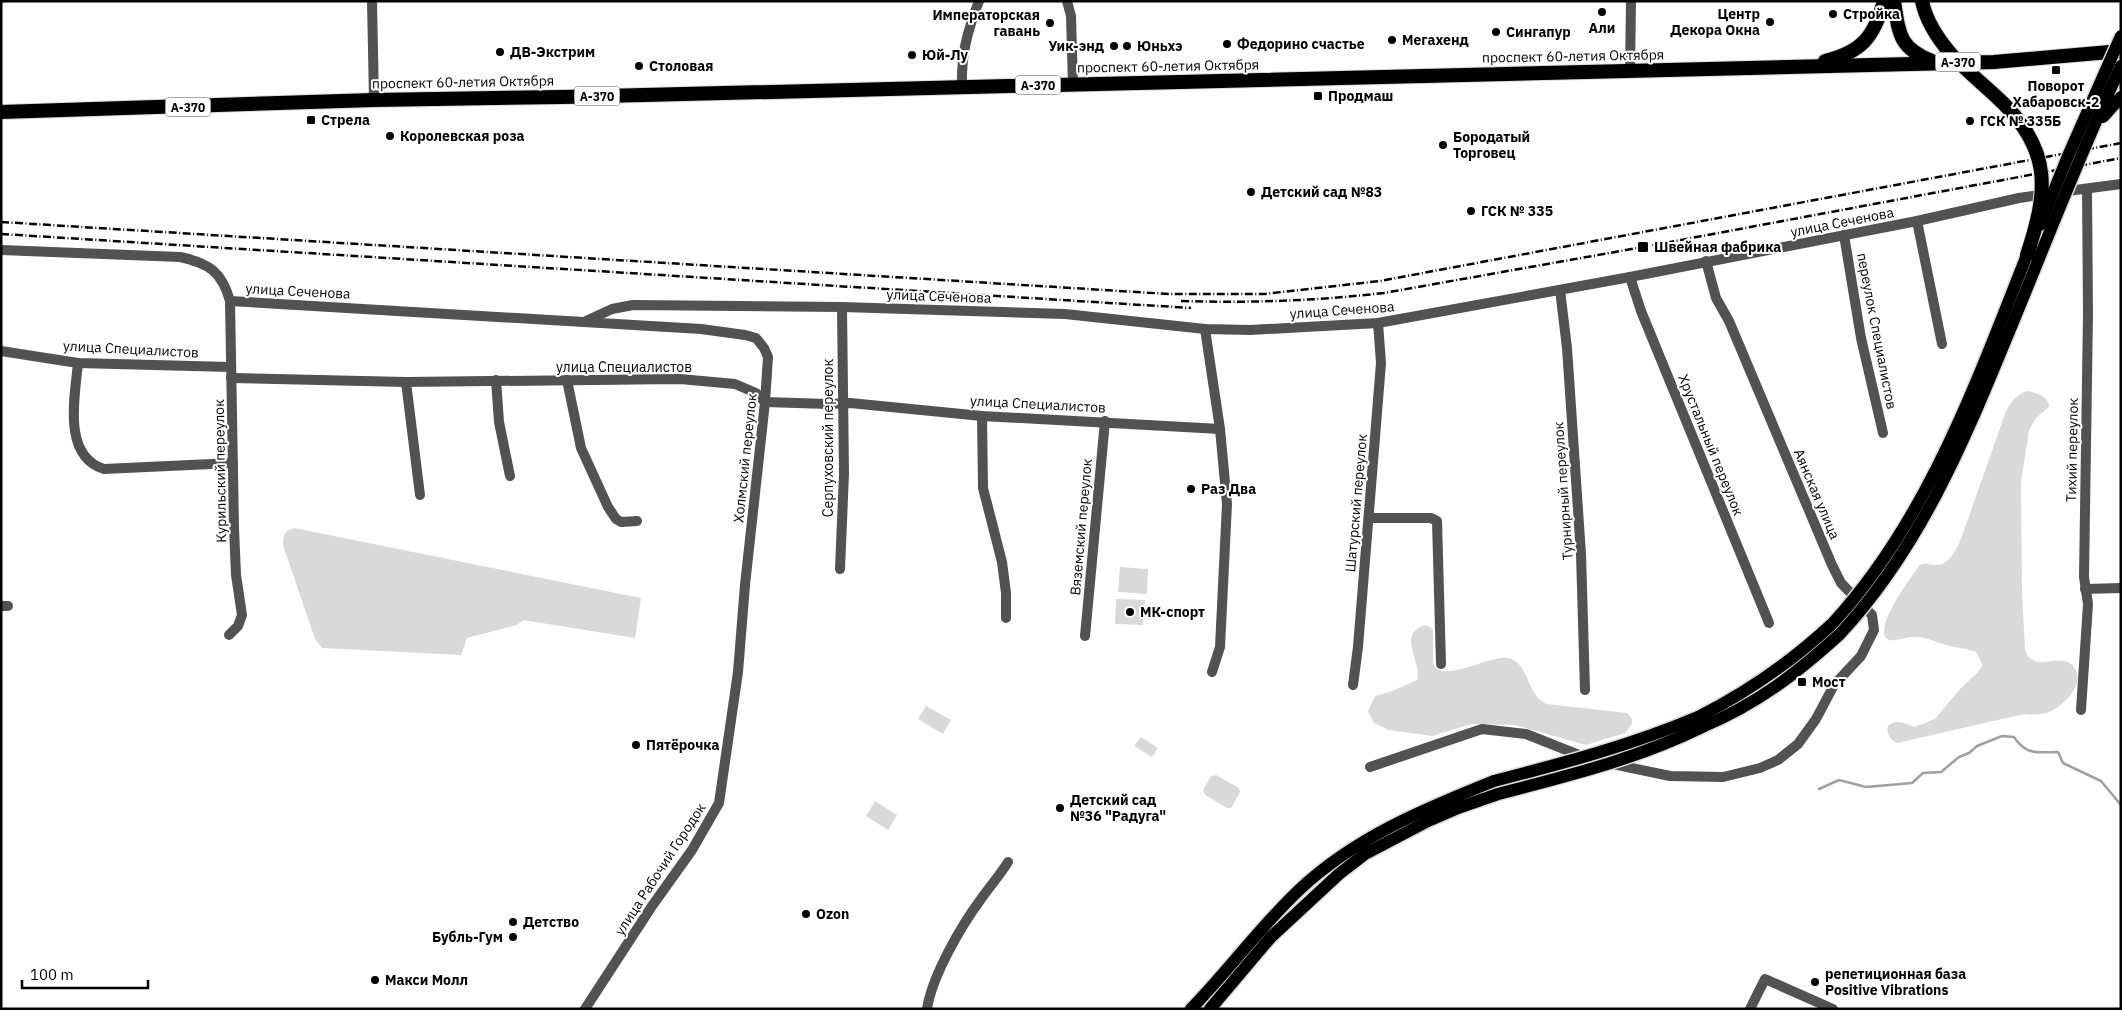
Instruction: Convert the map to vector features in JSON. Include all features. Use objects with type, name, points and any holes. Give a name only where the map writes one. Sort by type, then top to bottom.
[{"type":"highway","name":"проспект 60-летия Октября","points":[[1795,67],[1852,53],[1863,43],[1875,25],[1884,1]]},
{"type":"highway","name":"А-370","points":[[1894,1],[1902,40],[1907,47],[1917,55],[1934,62],[1944,62]]},
{"type":"highway","points":[[1922,1],[1931,26],[1944,46],[2017,119],[2035,146],[2040,162],[2042,201],[2038,223],[2027,255]]},
{"type":"highway","name":"проспект 60-летия Октября","points":[[1,112],[374,100],[1994,62],[2121,50]]},
{"type":"main road","points":[[1836,629],[1854,600],[1878,570],[1919,502],[1966,404],[2068,156],[2121,36]]},
{"type":"main road","points":[[1210,1009],[1271,937],[1339,874],[1365,854],[1436,818],[1498,794],[1640,754],[1672,742],[1860,612],[1898,563],[1930,509],[1952,466],[1978,409],[2079,161],[2121,66]]},
{"type":"main road","points":[[2079,161],[2102,119],[2121,97]]},
{"type":"main road","points":[[1191,1009],[1268,921],[1325,867],[1359,843],[1424,810],[1494,781],[1599,754],[1700,722]]},
{"type":"street","points":[[372,1],[374,100]]},
{"type":"street","points":[[962,87],[963,54],[979,1]]},
{"type":"street","points":[[1067,1],[1071,16],[1073,84]]},
{"type":"street","points":[[1630,71],[1631,1]]},
{"type":"street","name":"улица Сеченова","points":[[586,321],[612,309],[634,305],[842,307],[1065,314],[1205,329],[1250,330],[1378,323],[1630,277],[1917,221],[2019,198],[2121,184]]},
{"type":"street","name":"Тихий переулок","points":[[2081,710],[2088,604],[2085,589],[2087,189]]},
{"type":"street","points":[[1917,221],[1942,344]]},
{"type":"street","name":"переулок Специалистов","points":[[1844,235],[1861,338],[1883,433]]},
{"type":"street","name":"улица Сеченова","points":[[1,250],[180,257],[198,261],[213,269],[222,282],[230,301],[701,329],[756,338]]},
{"type":"street","name":"Аянская улица","points":[[1370,767],[1482,729],[1526,734],[1589,759],[1626,768],[1679,777],[1723,777],[1760,768],[1778,760],[1798,744],[1816,718],[1834,686],[1864,652],[1874,630],[1872,615],[1841,582],[1832,565],[1729,321],[1716,298],[1706,261]]},
{"type":"street","name":"Хрустальный переулок","points":[[1630,277],[1641,311],[1769,623]]},
{"type":"street","name":"Турнирный переулок","points":[[1560,290],[1567,348],[1581,554],[1585,690]]},
{"type":"street","name":"Курильский переулок","points":[[229,636],[238,626],[242,615],[236,575],[230,301]]},
{"type":"street","name":"Серпуховский переулок","points":[[840,569],[844,474],[842,307]]},
{"type":"street","name":"Шатурский переулок","points":[[1353,685],[1381,363],[1378,323]]},
{"type":"street","points":[[1205,329],[1220,429],[1227,504],[1226,545],[1220,611],[1220,647],[1212,672]]},
{"type":"street","name":"Холмский переулок","points":[[745,585],[765,402],[768,357],[756,338]]},
{"type":"street","name":"улица Специалистов","points":[[1,351],[78,363],[230,367]]},
{"type":"street","points":[[78,363],[73,429],[83,452],[94,466],[104,469],[233,463]]},
{"type":"street","name":"улица Специалистов","points":[[231,378],[406,382],[670,378],[735,384],[756,393],[765,402],[828,404],[842,402],[982,416],[1220,429]]},
{"type":"street","points":[[496,380],[499,422],[510,476]]},
{"type":"street","points":[[567,380],[581,448],[608,507],[616,519],[621,522],[637,521]]},
{"type":"street","points":[[406,382],[420,496]]},
{"type":"street","points":[[982,416],[983,488],[1002,562],[1006,593],[1006,618]]},
{"type":"street","name":"Вяземский переулок","points":[[1085,636],[1105,422]]},
{"type":"street","points":[[1369,518],[1431,518],[1438,522],[1441,664]]},
{"type":"street","name":"улица Рабочий Городок","points":[[585,1009],[652,906],[692,850],[719,803],[738,672],[745,585]]},
{"type":"street","points":[[2085,589],[2121,588]]},
{"type":"street","points":[[927,1009],[936,980],[946,958],[980,899],[1008,862]]},
{"type":"street","points":[[1750,1009],[1765,979],[1834,1009]]},
{"type":"shaded area","points":[[2028,391],[2041,395],[2047,400],[2049,405],[2036,418],[2029,430],[2021,482],[2022,592],[2025,649],[2028,657],[2036,661],[2065,661],[2072,665],[2078,678],[2076,685],[2063,703],[2048,712],[2024,714],[1897,743],[1889,736],[1888,726],[1897,722],[1915,727],[1935,719],[1982,666],[1976,652],[1922,638],[1887,639],[1884,633],[1889,613],[1920,565],[1942,564],[1955,552],[2006,411],[2017,396]]},
{"type":"shaded area","points":[[294,528],[641,598],[635,638],[523,620],[517,625],[467,638],[461,655],[322,648],[315,639],[283,545],[285,534]]},
{"type":"shaded area","points":[[1120,567],[1148,569],[1147,594],[1118,592]]},
{"type":"shaded area","name":"МК-спорт","points":[[1116,599],[1145,600],[1143,625],[1115,624]]},
{"type":"shaded area","points":[[1426,625],[1433,629],[1433,662],[1437,669],[1445,671],[1454,670],[1500,658],[1508,658],[1520,666],[1535,693],[1547,704],[1627,713],[1632,719],[1632,724],[1625,733],[1586,745],[1515,725],[1471,724],[1432,736],[1389,730],[1374,723],[1368,711],[1375,696],[1417,680],[1417,666],[1411,642],[1412,635],[1417,629]]},
{"type":"shaded area","points":[[926,706],[951,720],[943,734],[918,719]]},
{"type":"shaded area","points":[[1141,737],[1158,748],[1152,757],[1134,746]]},
{"type":"shaded area","points":[[1216,775],[1239,788],[1240,792],[1231,808],[1227,808],[1205,795],[1203,790],[1211,776]]},
{"type":"shaded area","points":[[875,801],[897,815],[888,830],[866,816]]},
{"type":"waterway","points":[[1819,789],[1839,780],[1866,787],[1912,783],[1923,773],[1941,772],[1959,757],[1969,753],[1977,746],[2002,736],[2014,737],[2023,747],[2033,752],[2058,752],[2063,763],[2101,781],[2121,805]]},
{"type":"railway","points":[[1,222],[1169,294],[1264,294],[1380,281],[2121,143]]},
{"type":"railway","points":[[1181,301],[1282,301],[1384,293],[2121,158]]},
{"type":"railway","points":[[1,234],[1191,308]]},
{"type":"place","name":"Али","points":[[1602,12]]},
{"type":"place","name":"Стройка","points":[[1833,14]]},
{"type":"place","name":"Центр Декора Окна","points":[[1770,22]]},
{"type":"place","name":"Императорская гавань","points":[[1050,23]]},
{"type":"place","name":"Сингапур","points":[[1496,32]]},
{"type":"place","name":"Мегахенд","points":[[1392,40]]},
{"type":"place","name":"Федорино счастье","points":[[1227,44]]},
{"type":"place","name":"Уик-энд","points":[[1114,46]]},
{"type":"place","name":"Юньхэ","points":[[1127,46]]},
{"type":"place","name":"ДВ-Экстрим","points":[[500,52]]},
{"type":"place","name":"Юй-Лу","points":[[912,55]]},
{"type":"place","name":"Столовая","points":[[639,66]]},
{"type":"place","name":"Поворот Хабаровск-2","points":[[2056,70]]},
{"type":"place","name":"Продмаш","points":[[1318,96]]},
{"type":"place","name":"Стрела","points":[[311,120]]},
{"type":"place","name":"ГСК № 335Б","points":[[1970,121]]},
{"type":"place","name":"Королевская роза","points":[[390,136]]},
{"type":"place","name":"Бородатый Торговец","points":[[1443,145]]},
{"type":"place","name":"Детский сад №83","points":[[1251,192]]},
{"type":"place","name":"ГСК № 335","points":[[1471,211]]},
{"type":"place","name":"Швейная фабрика","points":[[1643,247]]},
{"type":"place","name":"Раз Два","points":[[1191,489]]},
{"type":"place","name":"МК-спорт","points":[[1130,612]]},
{"type":"place","name":"Мост","points":[[1802,682]]},
{"type":"place","name":"Пятёрочка","points":[[636,745]]},
{"type":"place","name":"Детский сад №36 \"Радуга\"","points":[[1060,808]]},
{"type":"place","name":"Ozon","points":[[806,914]]},
{"type":"place","name":"Детство","points":[[513,922]]},
{"type":"place","name":"Бубль-Гум","points":[[513,937]]},
{"type":"place","name":"Макси Молл","points":[[375,980]]},
{"type":"place","name":"репетиционная база Positive Vibrations","points":[[1815,982]]}]
